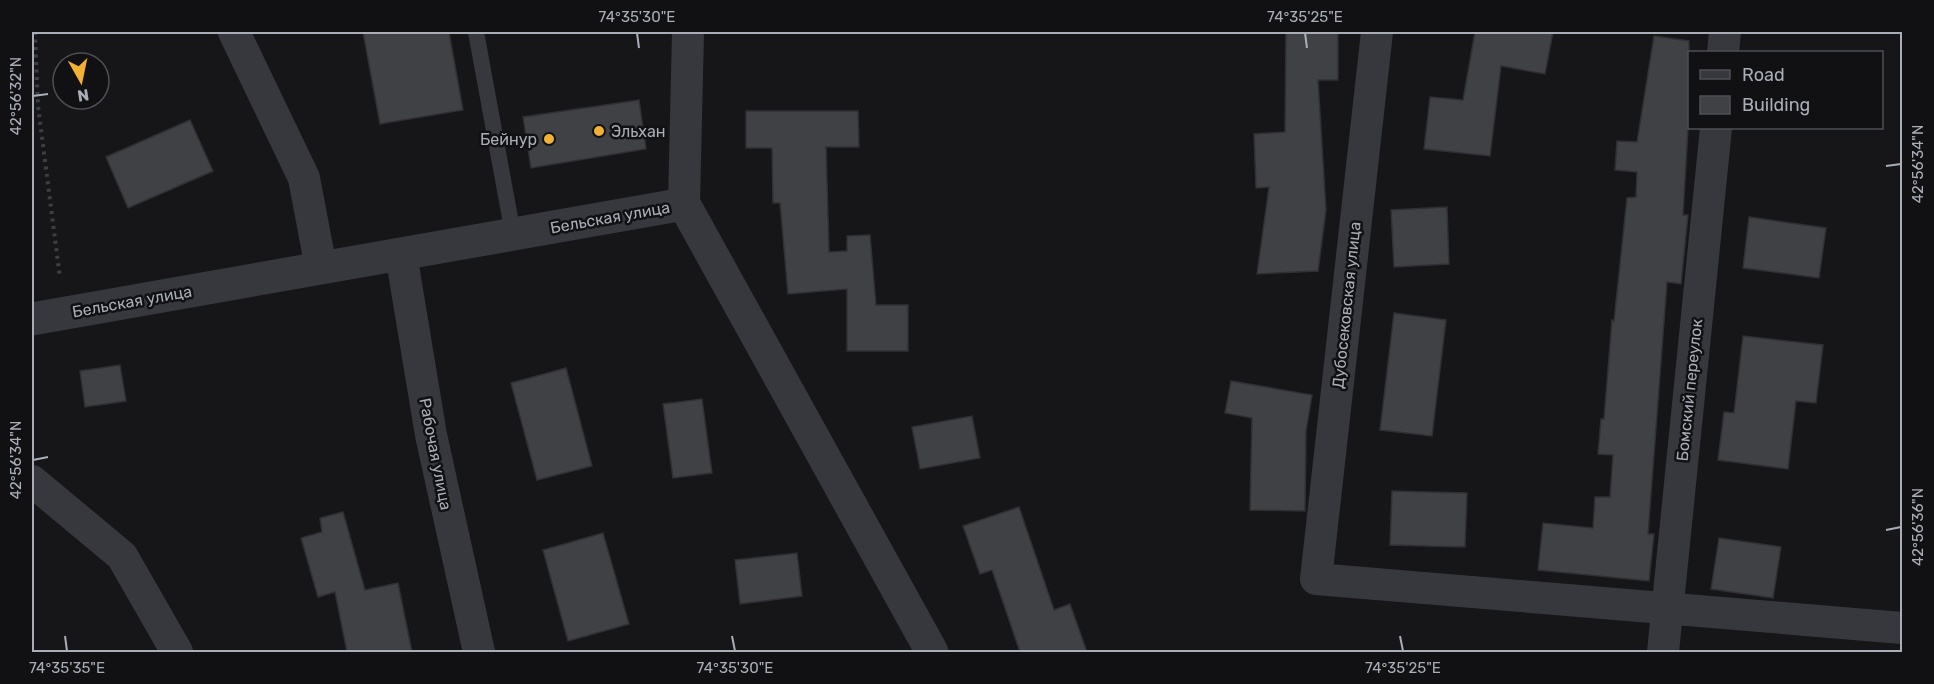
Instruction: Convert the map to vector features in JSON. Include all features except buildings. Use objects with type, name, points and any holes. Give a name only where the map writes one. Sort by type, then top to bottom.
[{"type":"street","points":[[234,32],[304,178],[321,268]]},
{"type":"street","points":[[684,204],[688,32]]},
{"type":"street","name":"Дубосековская улица","points":[[1377,32],[1316,579],[1667,609]]},
{"type":"street","points":[[1723,51],[1725,32]]},
{"type":"street","name":"Бомский переулок","points":[[1663,652],[1716,129]]},
{"type":"street","name":"Бельская улица","points":[[32,319],[684,204],[932,652]]},
{"type":"street","name":"Рабочая улица","points":[[401,254],[431,435],[479,652]]},
{"type":"street","points":[[32,481],[122,556],[177,652]]},
{"type":"street","points":[[1667,609],[1902,628]]},
{"type":"lane","points":[[476,32],[513,234]]},
{"type":"path","points":[[35,32],[38,106],[64,313]]},
{"type":"place","name":"Эльхан","points":[[599,131]]},
{"type":"place","name":"Бейнур","points":[[549,139]]}]
